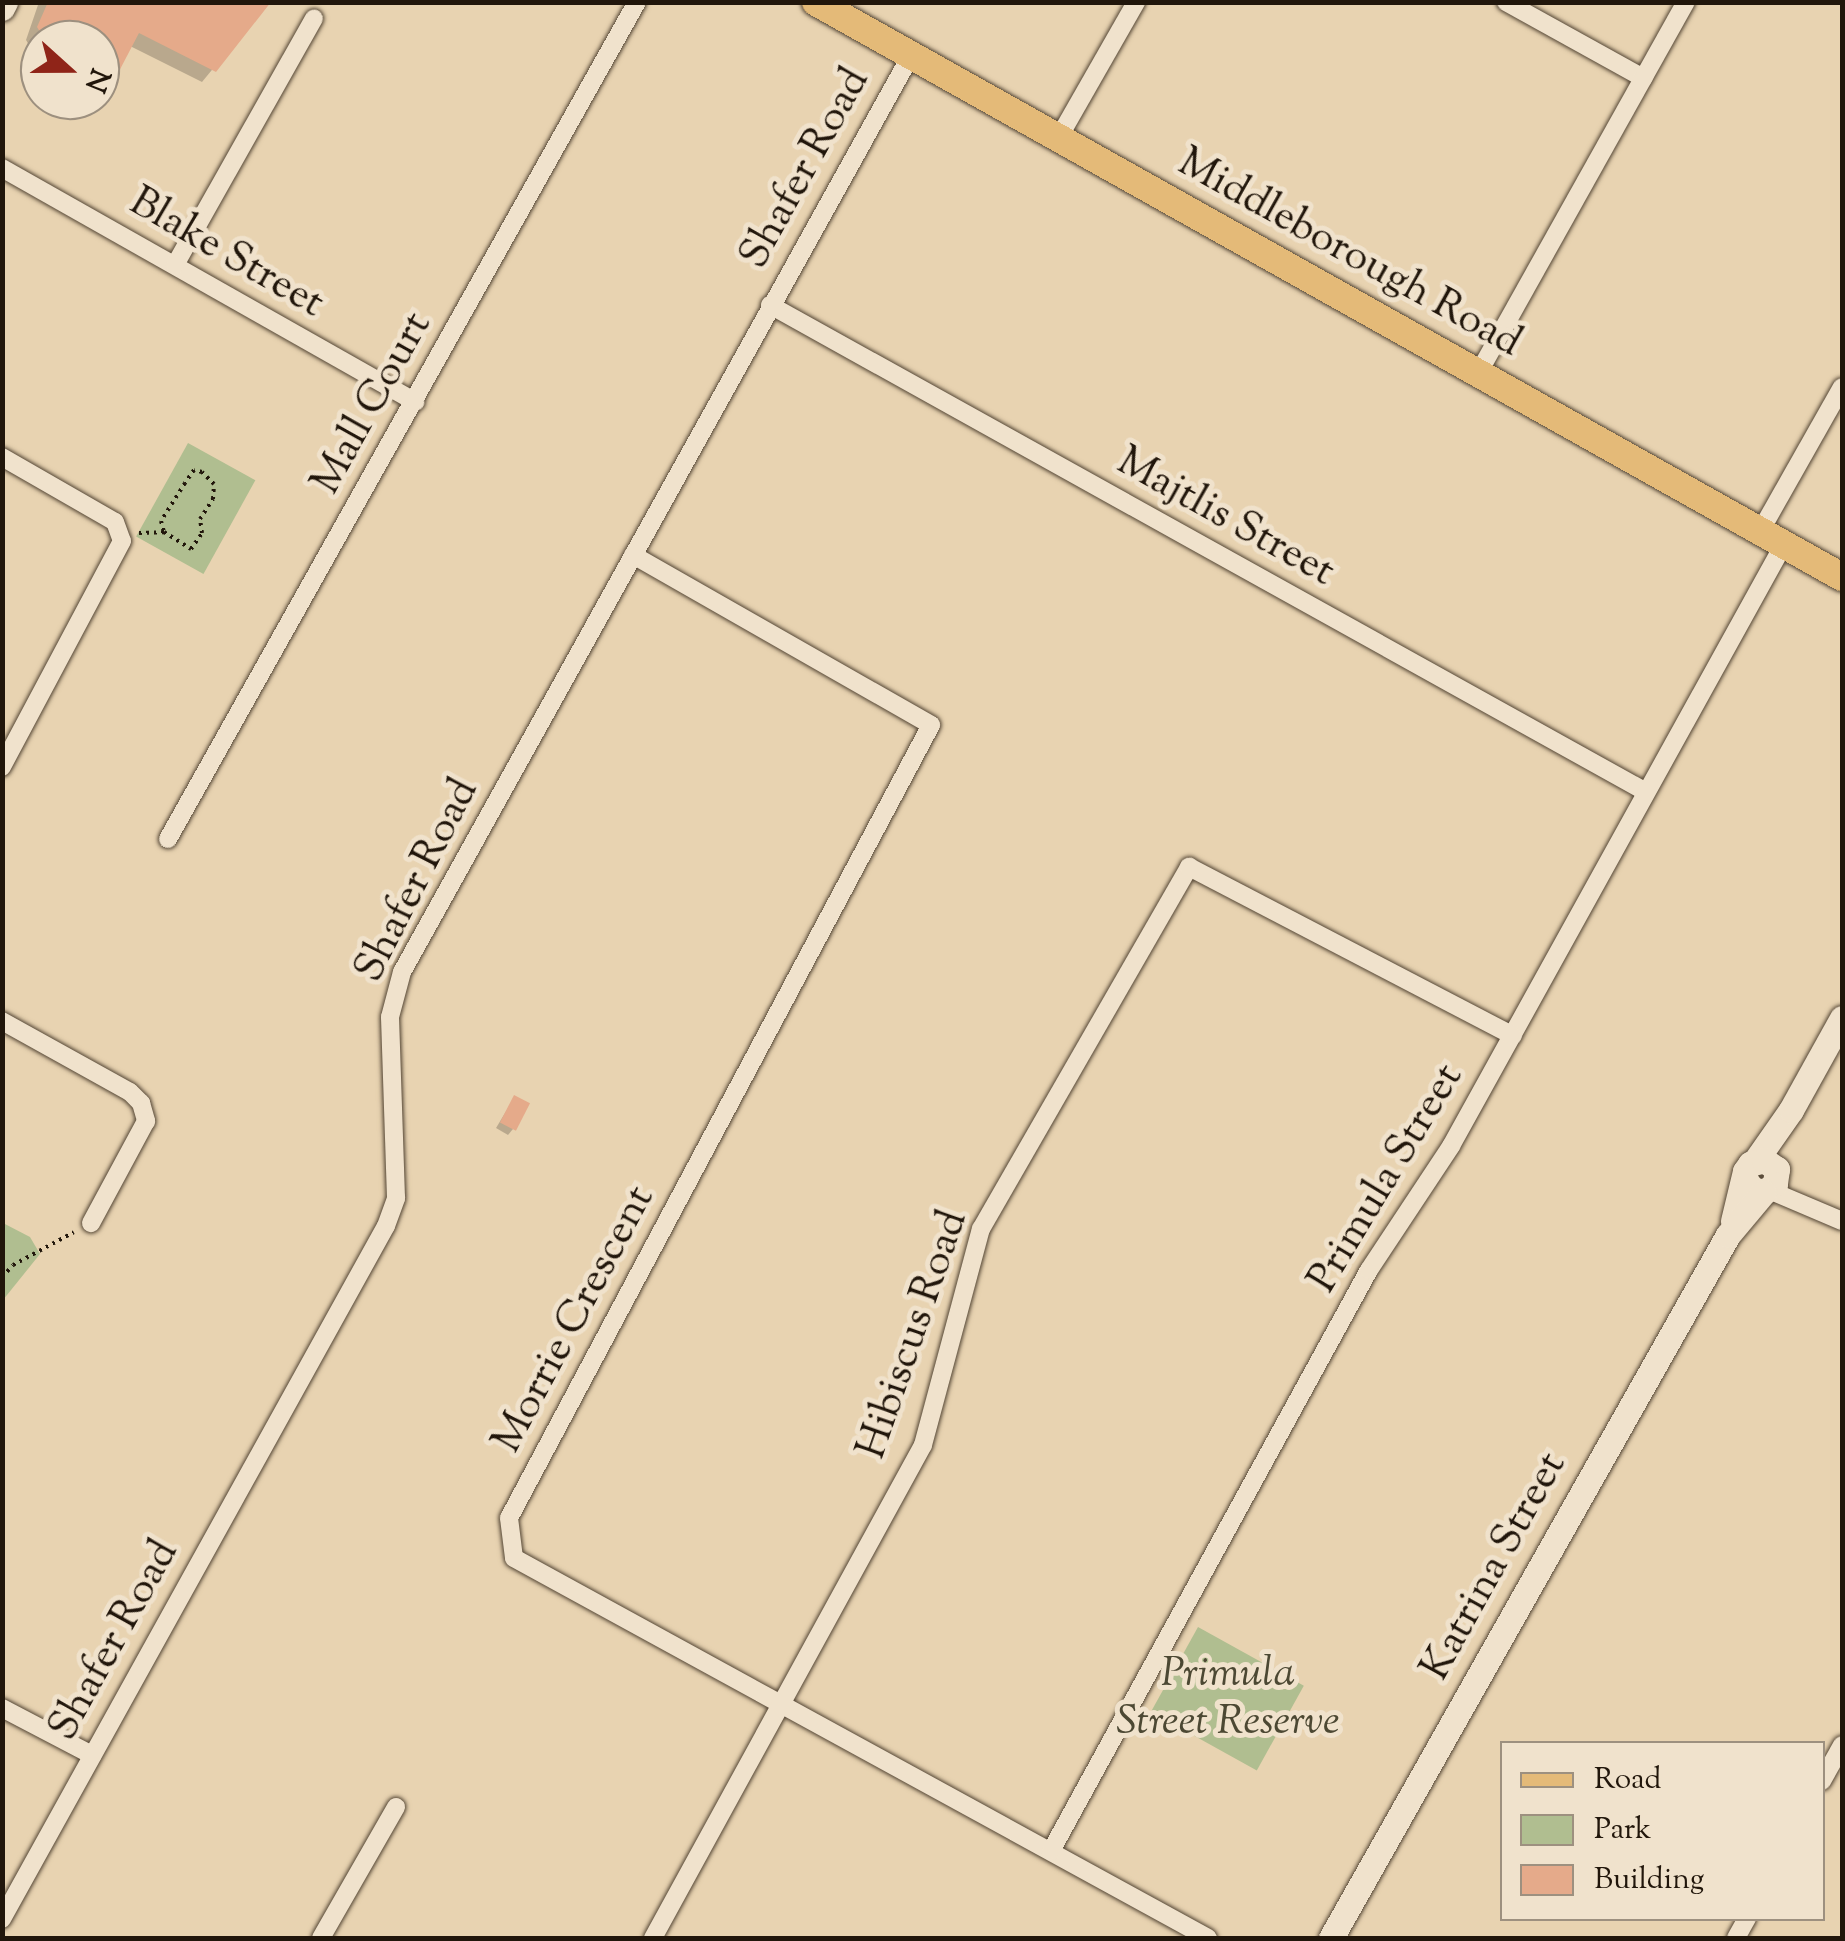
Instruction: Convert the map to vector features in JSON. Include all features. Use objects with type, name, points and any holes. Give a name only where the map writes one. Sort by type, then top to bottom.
[{"type":"main road","name":"Middleborough Road","points":[[816,2],[1842,577]]},
{"type":"street","name":"Mall Court","points":[[168,839],[637,2]]},
{"type":"street","points":[[1058,140],[1136,2]]},
{"type":"street","points":[[1506,2],[1644,78]]},
{"type":"street","points":[[1479,372],[1686,2]]},
{"type":"street","points":[[175,265],[314,18]]},
{"type":"street","name":"Shafer Road","points":[[2,1919],[386,1226],[396,1198],[390,1016],[402,972],[910,57]]},
{"type":"street","name":"Blake Street","points":[[2,168],[415,402]]},
{"type":"street","name":"Majtlis Street","points":[[770,305],[1646,792]]},
{"type":"street","name":"Primula Street","points":[[1051,1851],[1369,1270],[1451,1146],[1646,792],[1773,537],[1842,387]]},
{"type":"street","points":[[2,457],[115,522],[122,541],[2,767]]},
{"type":"street","name":"Morrie Crescent","points":[[633,555],[931,724],[509,1518],[514,1558],[1208,1938]]},
{"type":"street","name":"Hibiscus Road","points":[[653,1938],[923,1445],[981,1229],[1189,867],[1512,1036]]},
{"type":"street","name":"Katrina Street","points":[[1331,1938],[1728,1235],[1765,1177],[1792,1110],[1842,1018]]},
{"type":"street","points":[[2,1021],[130,1092],[141,1103],[146,1121],[90,1222]]},
{"type":"street","points":[[1765,1177],[1842,1220]]},
{"type":"street","points":[[2,1708],[92,1754]]},
{"type":"street","points":[[1825,1776],[1842,1745]]},
{"type":"street","points":[[321,1938],[396,1807]]},
{"type":"path","points":[[119,533],[164,532],[191,549],[202,533],[200,519],[213,499],[214,484],[202,472],[194,470],[185,483],[161,521],[164,532]]},
{"type":"path","points":[[2,1277],[13,1265],[90,1222]]},
{"type":"green space","points":[[188,443],[255,480],[203,574],[136,537]]},
{"type":"green space","points":[[3,1223],[30,1237],[40,1254],[3,1300]]},
{"type":"green space","name":"Primula Street Reserve","points":[[1198,1627],[1304,1686],[1257,1771],[1151,1712]]},
{"type":"building","points":[[48,2],[271,2],[216,72],[139,33],[120,69],[120,20],[40,20]]},
{"type":"building","points":[[514,1095],[530,1103],[516,1131],[500,1123]]}]
